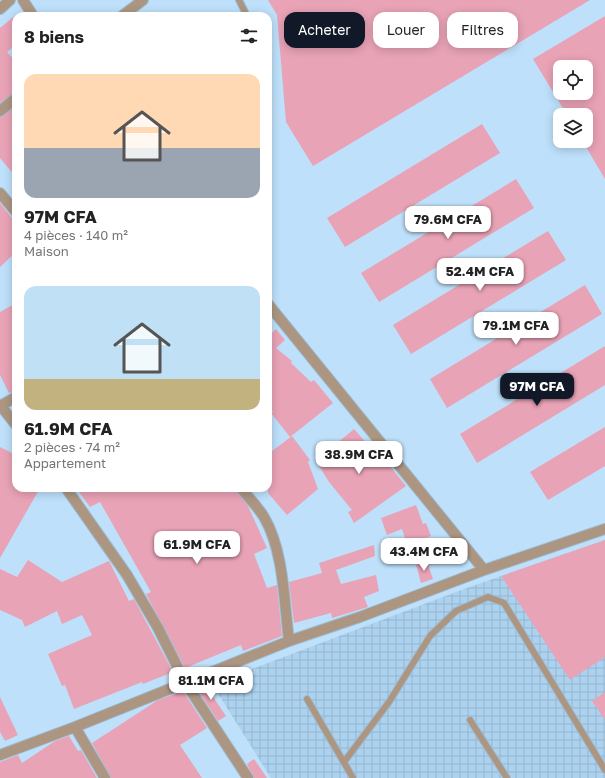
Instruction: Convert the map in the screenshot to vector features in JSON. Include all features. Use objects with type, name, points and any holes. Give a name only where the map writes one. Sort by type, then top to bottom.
[{"type":"street","points":[[0,9],[10,0]]},
{"type":"street","points":[[23,0],[30,12]]},
{"type":"street","points":[[127,12],[143,0]]},
{"type":"street","points":[[0,111],[12,101]]},
{"type":"street","points":[[0,193],[12,207]]},
{"type":"street","points":[[272,309],[484,570]]},
{"type":"street","points":[[12,399],[0,405],[12,420]]},
{"type":"street","points":[[69,492],[127,575],[158,628],[185,682],[248,778]]},
{"type":"street","points":[[243,492],[264,517],[272,535],[280,563],[289,641]]},
{"type":"street","points":[[0,755],[75,727],[289,641],[360,617],[484,570],[605,529]]},
{"type":"street","points":[[75,727],[105,778]]},
{"type":"lane","points":[[239,0],[245,12]]},
{"type":"lane","points":[[344,762],[389,702],[430,636],[456,611],[488,597],[504,603],[605,770]]},
{"type":"lane","points":[[307,699],[353,778]]},
{"type":"lane","points":[[470,720],[507,778]]},
{"type":"shaded area","points":[[605,540],[605,778],[271,778],[212,684],[464,589]]},
{"type":"building","points":[[268,0],[590,0],[518,43],[518,12],[447,12],[447,48],[510,48],[313,166],[286,122],[277,15]]},
{"type":"building","points":[[605,16],[605,179],[587,148],[593,148],[593,108],[563,108],[558,100],[593,100],[593,60],[553,60],[553,92],[533,59]]},
{"type":"building","points":[[12,18],[12,48],[7,52],[12,58],[12,95],[0,103],[0,28]]},
{"type":"building","points":[[12,109],[12,172],[0,158],[0,117]]},
{"type":"building","points":[[482,124],[500,153],[345,247],[327,218]]},
{"type":"building","points":[[516,179],[534,208],[379,302],[361,273]]},
{"type":"building","points":[[0,203],[12,218],[12,256],[0,267]]},
{"type":"building","points":[[548,231],[566,260],[411,354],[393,325]]},
{"type":"building","points":[[585,285],[602,314],[447,408],[430,379]]},
{"type":"building","points":[[12,305],[12,392],[9,393],[0,375],[0,312]]},
{"type":"building","points":[[276,329],[285,340],[276,348],[292,361],[291,363],[311,382],[314,380],[333,403],[290,437],[272,414],[272,332]]},
{"type":"building","points":[[605,346],[605,385],[477,463],[460,434]]},
{"type":"building","points":[[605,427],[605,466],[548,500],[530,472]]},
{"type":"building","points":[[354,429],[377,455],[379,454],[386,461],[406,486],[354,523],[348,512],[352,510],[329,482],[316,461]]},
{"type":"building","points":[[292,436],[310,460],[308,462],[318,489],[287,515],[268,493],[272,492],[272,451]]},
{"type":"building","points":[[0,447],[12,453],[12,492],[38,492],[0,558]]},
{"type":"building","points":[[79,492],[238,492],[248,506],[267,548],[254,554],[267,588],[277,585],[282,636],[243,651],[241,645],[185,668],[146,594],[151,592],[100,502],[90,507]]},
{"type":"building","points":[[416,505],[423,524],[426,523],[431,536],[407,545],[402,529],[387,535],[381,518]]},
{"type":"building","points":[[605,540],[605,657],[570,680],[501,576]]},
{"type":"building","points":[[374,545],[375,556],[336,570],[341,584],[376,575],[379,591],[364,597],[368,607],[332,618],[331,613],[294,623],[289,582],[322,573],[319,563]]},
{"type":"building","points":[[28,560],[62,582],[109,561],[129,601],[134,599],[173,672],[143,684],[142,682],[74,709],[65,685],[62,686],[48,654],[92,635],[82,615],[62,624],[57,611],[25,627],[22,620],[0,610],[0,569],[17,577]]},
{"type":"building","points":[[427,562],[433,579],[421,583],[416,565]]},
{"type":"building","points":[[203,682],[226,716],[218,721],[195,686]]},
{"type":"building","points":[[183,691],[207,728],[180,745],[202,778],[111,778],[92,743],[158,700]]},
{"type":"building","points":[[605,692],[605,720],[592,701]]},
{"type":"building","points":[[0,697],[18,735],[5,741],[0,732]]},
{"type":"building","points":[[69,736],[78,751],[81,750],[97,778],[0,778],[0,762],[18,755],[22,763],[55,741]]},
{"type":"building","points":[[254,759],[267,778],[254,778],[247,764]]}]
